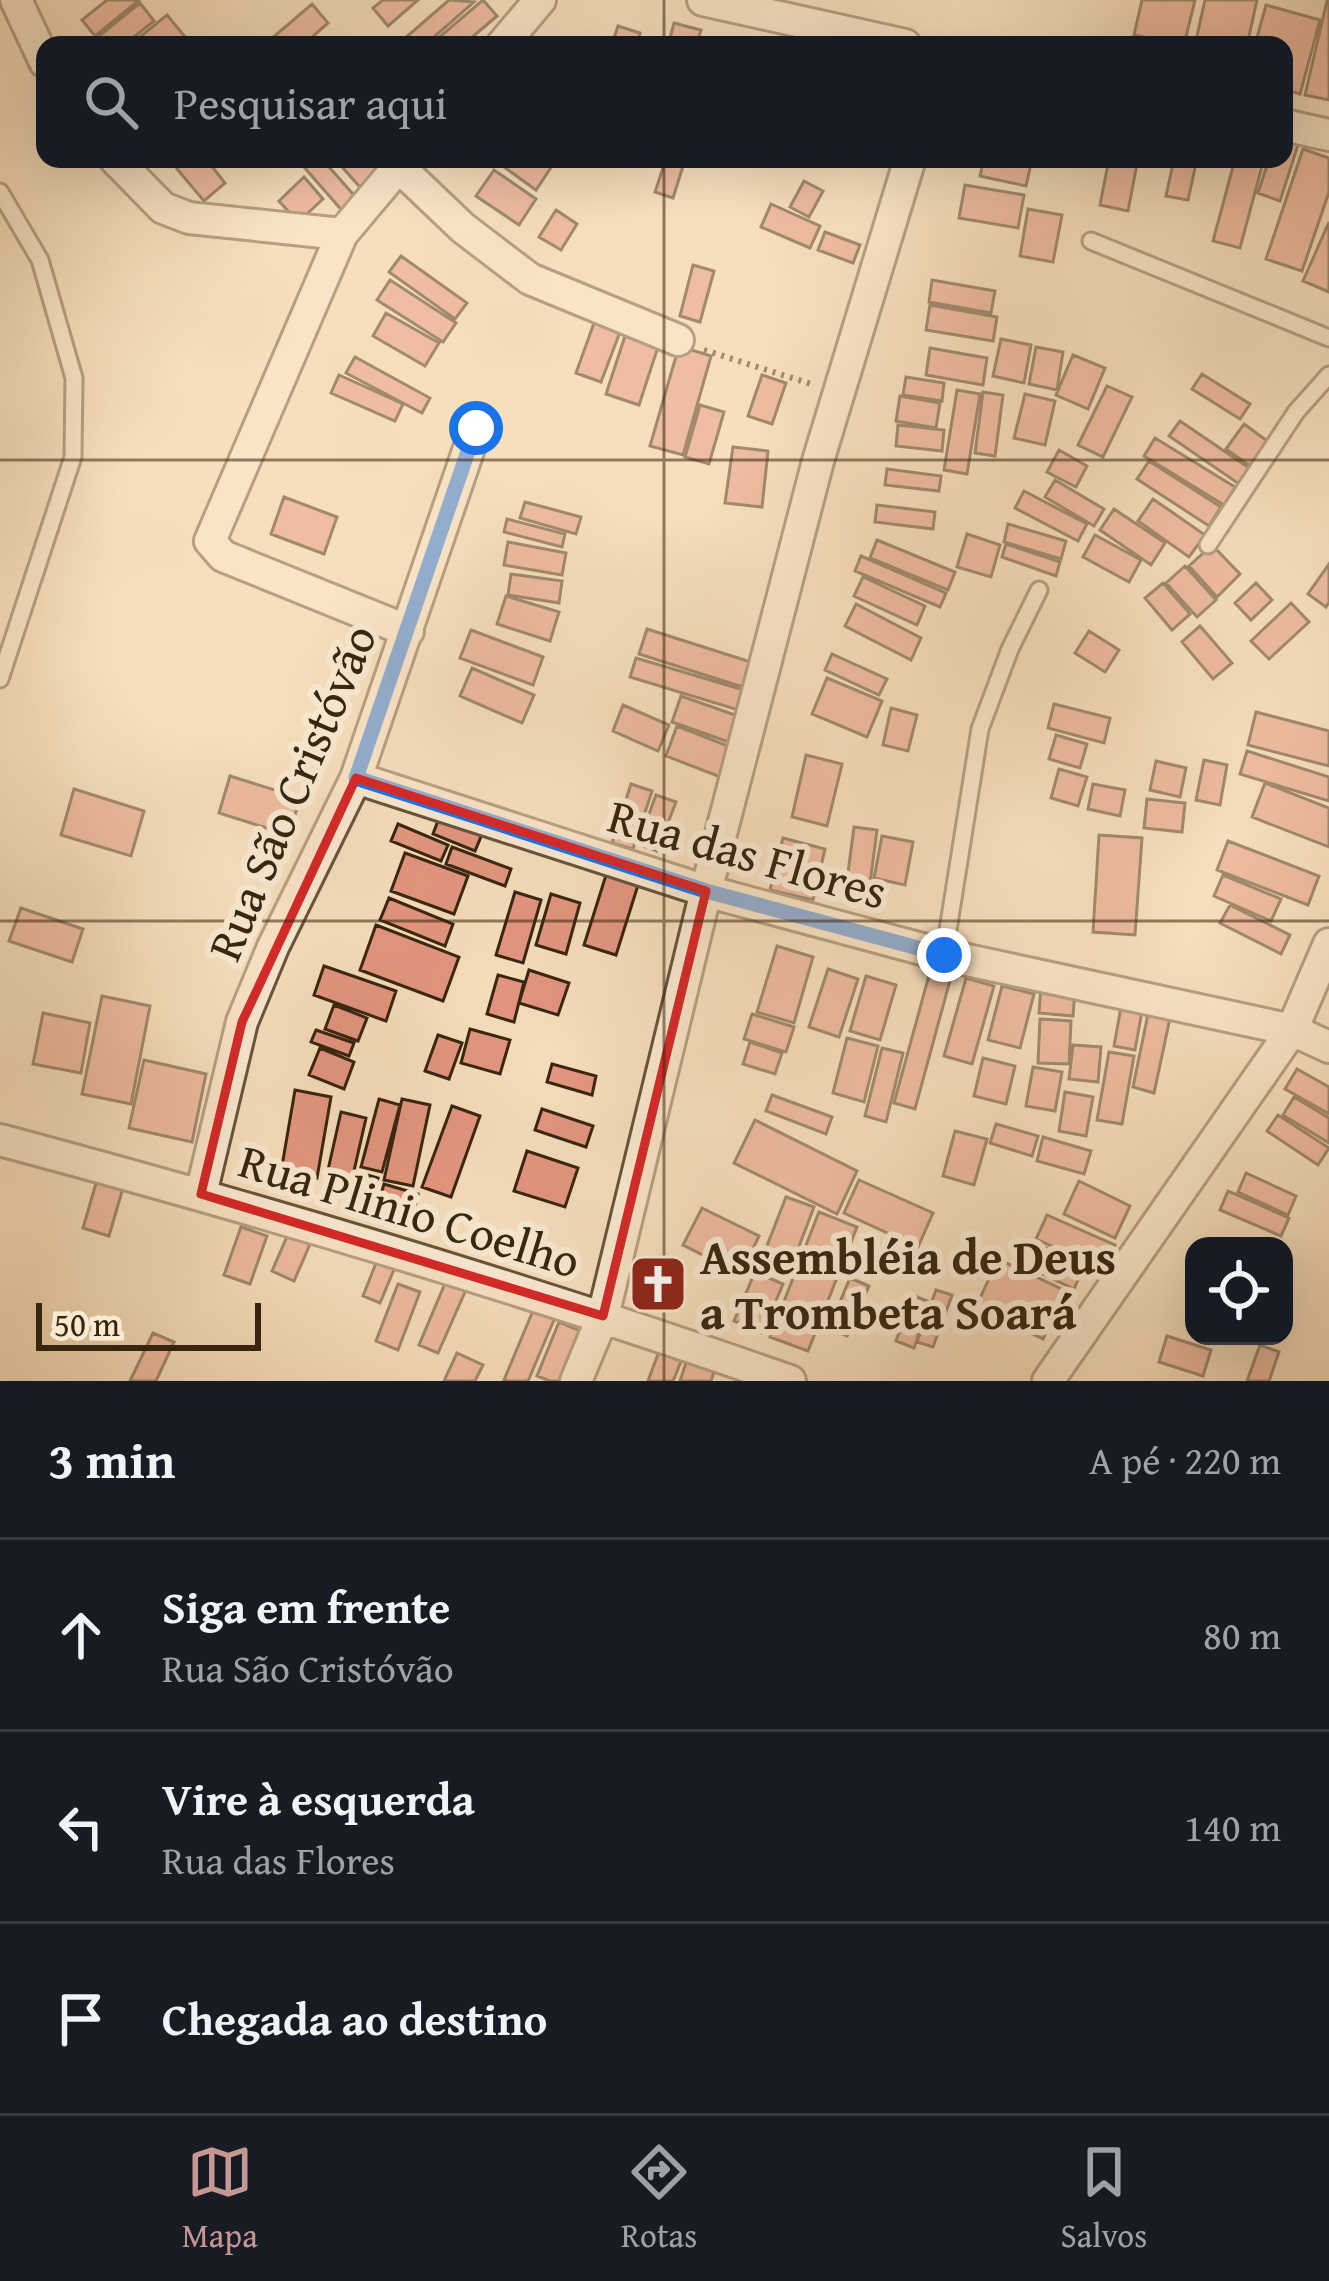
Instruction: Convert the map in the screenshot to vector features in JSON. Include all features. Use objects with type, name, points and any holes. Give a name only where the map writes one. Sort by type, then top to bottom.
[{"type":"street","points":[[16,0],[36,43]]},
{"type":"street","points":[[510,36],[540,0]]},
{"type":"street","points":[[703,0],[865,36]]},
{"type":"street","points":[[1293,127],[1329,135]]},
{"type":"street","points":[[124,168],[163,208],[189,218],[342,234]]},
{"type":"street","points":[[398,168],[342,234],[210,542],[223,556],[408,631]]},
{"type":"street","points":[[407,168],[463,229],[530,278],[677,340]]},
{"type":"street","points":[[576,1381],[603,1316],[706,891],[839,392],[907,168]]},
{"type":"street","name":"Rua São Cristóvão","points":[[201,1194],[242,1022],[273,947],[356,778],[476,428]]},
{"type":"street","name":"Rua das Flores","points":[[356,778],[706,891],[944,955],[1292,1030],[1329,1047]]},
{"type":"street","points":[[1048,1381],[1292,1030],[1329,944]]},
{"type":"street","name":"Rua Plinio Coelho","points":[[0,1141],[201,1194],[603,1316],[790,1381]]},
{"type":"lane","points":[[0,192],[40,260],[74,378],[73,457],[0,679]]},
{"type":"lane","points":[[1091,241],[1329,338]]},
{"type":"lane","points":[[1208,545],[1296,412],[1329,375]]},
{"type":"lane","points":[[944,955],[980,728],[1010,649],[1040,590]]},
{"type":"path","points":[[677,340],[839,392]]},
{"type":"highlighted area","points":[[356,778],[706,891],[603,1316],[201,1194],[242,1022]]},
{"type":"building","points":[[107,0],[139,0],[95,36],[82,20]]},
{"type":"building","points":[[383,0],[418,0],[388,26],[373,8]]},
{"type":"building","points":[[449,0],[474,2],[435,36],[407,36]]},
{"type":"building","points":[[483,0],[497,16],[474,36],[441,36]]},
{"type":"building","points":[[1142,0],[1195,0],[1186,36],[1134,35]]},
{"type":"building","points":[[1205,0],[1257,0],[1249,36],[1197,36]]},
{"type":"building","points":[[1329,1],[1329,100],[1305,95]]},
{"type":"building","points":[[140,3],[154,21],[135,36],[99,36]]},
{"type":"building","points":[[312,4],[328,23],[313,36],[275,36]]},
{"type":"building","points":[[1266,5],[1320,20],[1300,94],[1293,92],[1293,36],[1257,36]]},
{"type":"building","points":[[167,15],[184,36],[141,36]]},
{"type":"building","points":[[674,23],[701,30],[699,36],[670,36]]},
{"type":"building","points":[[618,26],[640,33],[639,36],[615,36]]},
{"type":"building","points":[[1303,149],[1329,158],[1329,192],[1302,271],[1266,259]]},
{"type":"building","points":[[213,168],[225,183],[204,201],[177,169]]},
{"type":"building","points":[[305,168],[330,168],[360,202],[346,215]]},
{"type":"building","points":[[343,168],[389,168],[392,172],[366,194]]},
{"type":"building","points":[[505,168],[551,168],[536,190]]},
{"type":"building","points":[[663,168],[682,168],[673,198],[655,192]]},
{"type":"building","points":[[982,168],[1030,168],[1026,186],[980,176]]},
{"type":"building","points":[[1107,168],[1136,168],[1128,211],[1100,205]]},
{"type":"building","points":[[1172,168],[1195,168],[1188,200],[1166,196]]},
{"type":"building","points":[[1233,168],[1262,168],[1240,248],[1213,241]]},
{"type":"building","points":[[1266,168],[1291,168],[1280,201],[1258,193]]},
{"type":"building","points":[[494,170],[536,199],[519,225],[476,196]]},
{"type":"building","points":[[304,177],[323,199],[298,222],[279,201]]},
{"type":"building","points":[[804,181],[823,191],[809,217],[790,207]]},
{"type":"building","points":[[965,185],[1024,195],[1018,228],[959,218]]},
{"type":"building","points":[[771,204],[820,226],[810,248],[761,227]]},
{"type":"building","points":[[1028,209],[1062,215],[1053,262],[1020,256]]},
{"type":"building","points":[[556,210],[577,224],[561,250],[539,237]]},
{"type":"building","points":[[1329,222],[1329,292],[1303,281]]},
{"type":"building","points":[[825,232],[860,245],[853,263],[818,250]]},
{"type":"building","points":[[401,256],[467,303],[455,319],[389,272]]},
{"type":"building","points":[[693,265],[714,271],[700,322],[680,316]]},
{"type":"building","points":[[390,280],[456,323],[443,342],[377,300]]},
{"type":"building","points":[[932,280],[995,291],[991,313],[929,302]]},
{"type":"building","points":[[930,305],[997,317],[993,341],[926,330]]},
{"type":"building","points":[[386,313],[439,343],[425,366],[373,336]]},
{"type":"building","points":[[594,323],[620,332],[601,382],[576,373]]},
{"type":"building","points":[[625,336],[658,347],[639,405],[606,394]]},
{"type":"building","points":[[1001,339],[1031,345],[1024,383],[993,376]]},
{"type":"building","points":[[679,346],[711,356],[683,455],[650,446]]},
{"type":"building","points":[[1036,347],[1063,352],[1057,390],[1029,384]]},
{"type":"building","points":[[930,348],[987,358],[983,385],[926,375]]},
{"type":"building","points":[[1073,355],[1105,368],[1088,409],[1056,395]]},
{"type":"building","points":[[355,357],[430,398],[422,413],[346,373]]},
{"type":"building","points":[[1202,374],[1250,404],[1240,419],[1192,389]]},
{"type":"building","points":[[339,375],[403,404],[395,421],[331,393]]},
{"type":"building","points":[[762,375],[786,383],[772,424],[748,416]]},
{"type":"building","points":[[906,377],[944,383],[942,401],[903,395]]},
{"type":"building","points":[[1107,386],[1132,397],[1103,457],[1078,445]]},
{"type":"building","points":[[957,390],[980,394],[967,474],[944,470]]},
{"type":"building","points":[[983,392],[1003,395],[995,456],[975,453]]},
{"type":"building","points":[[1025,394],[1055,401],[1045,445],[1014,438]]},
{"type":"building","points":[[900,396],[940,403],[936,428],[896,421]]},
{"type":"building","points":[[700,405],[724,412],[709,464],[685,457]]},
{"type":"building","points":[[1180,421],[1252,470],[1242,486],[1169,436]]},
{"type":"building","points":[[1244,424],[1270,443],[1253,468],[1226,449]]},
{"type":"building","points":[[898,425],[944,430],[942,451],[896,446]]},
{"type":"building","points":[[1155,438],[1235,487],[1224,505],[1144,456]]},
{"type":"building","points":[[733,447],[768,451],[762,507],[725,503]]},
{"type":"building","points":[[1059,450],[1087,466],[1076,487],[1047,472]]},
{"type":"building","points":[[1149,461],[1221,507],[1209,526],[1137,479]]},
{"type":"building","points":[[887,469],[941,476],[939,491],[885,485]]},
{"type":"building","points":[[1055,480],[1104,509],[1094,526],[1045,497]]},
{"type":"building","points":[[1024,491],[1087,524],[1078,541],[1015,508]]},
{"type":"building","points":[[284,497],[337,517],[324,554],[271,534]]},
{"type":"building","points":[[1153,499],[1205,535],[1189,557],[1138,521]]},
{"type":"building","points":[[525,502],[581,517],[576,534],[520,518]]},
{"type":"building","points":[[877,505],[935,512],[933,529],[875,522]]},
{"type":"building","points":[[1114,509],[1165,543],[1151,565],[1100,530]]},
{"type":"building","points":[[507,519],[565,534],[562,547],[504,532]]},
{"type":"building","points":[[1008,524],[1066,541],[1061,559],[1004,542]]},
{"type":"building","points":[[967,534],[1000,545],[991,577],[957,567]]},
{"type":"building","points":[[1095,535],[1141,560],[1129,582],[1083,557]]},
{"type":"building","points":[[877,540],[955,572],[948,590],[870,558]]},
{"type":"building","points":[[508,542],[566,553],[562,575],[504,565]]},
{"type":"building","points":[[1006,544],[1060,562],[1056,576],[1002,557]]},
{"type":"building","points":[[1212,545],[1240,574],[1217,597],[1189,566]]},
{"type":"building","points":[[861,556],[946,593],[940,607],[855,571]]},
{"type":"building","points":[[1329,564],[1329,602],[1326,607],[1308,594]]},
{"type":"building","points":[[1185,566],[1216,600],[1197,617],[1166,583]]},
{"type":"building","points":[[511,574],[562,581],[559,603],[508,595]]},
{"type":"building","points":[[863,577],[925,606],[917,625],[854,596]]},
{"type":"building","points":[[1163,583],[1190,614],[1172,630],[1145,598]]},
{"type":"building","points":[[1256,583],[1272,600],[1251,620],[1235,603]]},
{"type":"building","points":[[506,596],[559,612],[550,641],[497,624]]},
{"type":"building","points":[[1291,603],[1309,622],[1269,659],[1251,641]]},
{"type":"building","points":[[856,604],[921,638],[911,660],[845,626]]},
{"type":"building","points":[[1200,626],[1232,663],[1213,679],[1182,642]]},
{"type":"building","points":[[647,629],[757,664],[749,689],[639,654]]},
{"type":"building","points":[[471,630],[543,657],[533,685],[460,658]]},
{"type":"building","points":[[1089,631],[1119,650],[1105,672],[1075,653]]},
{"type":"building","points":[[832,654],[887,679],[879,695],[825,670]]},
{"type":"building","points":[[636,658],[754,693],[748,713],[630,677]]},
{"type":"building","points":[[472,668],[534,695],[522,723],[460,696]]},
{"type":"building","points":[[827,678],[882,701],[867,737],[812,714]]},
{"type":"building","points":[[681,696],[749,720],[740,746],[672,722]]},
{"type":"building","points":[[1054,704],[1110,718],[1104,743],[1048,728]]},
{"type":"building","points":[[623,705],[669,725],[658,751],[613,731]]},
{"type":"building","points":[[891,708],[917,715],[908,751],[883,745]]},
{"type":"building","points":[[1256,712],[1329,731],[1329,766],[1248,745]]},
{"type":"building","points":[[677,726],[743,752],[731,781],[666,756]]},
{"type":"building","points":[[1056,735],[1087,744],[1080,768],[1049,759]]},
{"type":"building","points":[[1247,751],[1329,777],[1329,801],[1240,774]]},
{"type":"building","points":[[806,755],[842,764],[827,826],[792,817]]},
{"type":"building","points":[[1204,760],[1227,765],[1220,805],[1196,800]]},
{"type":"building","points":[[1156,761],[1186,768],[1180,797],[1150,790]]},
{"type":"building","points":[[1059,769],[1087,777],[1078,806],[1051,798]]},
{"type":"building","points":[[230,776],[300,798],[289,835],[219,813]]},
{"type":"building","points":[[1265,783],[1329,808],[1329,847],[1252,817]]},
{"type":"building","points":[[631,784],[652,791],[633,849],[612,843]]},
{"type":"building","points":[[1093,784],[1125,790],[1120,816],[1088,809]]},
{"type":"building","points":[[74,789],[144,811],[131,856],[61,835]]},
{"type":"building","points":[[656,795],[676,802],[657,851],[638,844]]},
{"type":"building","points":[[1147,799],[1185,803],[1182,832],[1144,828]]},
{"type":"building","points":[[442,810],[485,827],[475,851],[433,834]]},
{"type":"building","points":[[398,824],[448,845],[441,861],[391,841]]},
{"type":"building","points":[[854,827],[877,830],[869,891],[846,888]]},
{"type":"building","points":[[1099,835],[1142,838],[1135,935],[1093,932]]},
{"type":"building","points":[[882,836],[913,842],[905,885],[874,878]]},
{"type":"building","points":[[783,838],[825,849],[813,900],[770,890]]},
{"type":"building","points":[[1228,841],[1319,876],[1308,905],[1217,870]]},
{"type":"building","points":[[452,847],[511,869],[505,886],[446,864]]},
{"type":"building","points":[[405,853],[468,876],[454,914],[391,891]]},
{"type":"building","points":[[607,872],[639,882],[616,955],[584,945]]},
{"type":"building","points":[[1223,875],[1281,899],[1271,921],[1214,896]]},
{"type":"building","points":[[515,892],[541,900],[523,963],[496,955]]},
{"type":"building","points":[[551,894],[580,903],[566,954],[536,945]]},
{"type":"building","points":[[389,898],[453,924],[445,946],[380,920]]},
{"type":"building","points":[[1230,905],[1290,935],[1281,954],[1220,923]]},
{"type":"building","points":[[21,908],[83,929],[72,962],[9,941]]},
{"type":"building","points":[[376,925],[459,957],[443,1001],[360,970]]},
{"type":"building","points":[[777,946],[813,957],[794,1023],[757,1012]]},
{"type":"building","points":[[324,966],[396,991],[386,1021],[314,995]]},
{"type":"building","points":[[931,968],[952,973],[915,1109],[894,1103]]},
{"type":"building","points":[[828,969],[858,979],[839,1037],[809,1027]]},
{"type":"building","points":[[529,970],[569,983],[558,1015],[519,1003]]},
{"type":"building","points":[[498,975],[524,982],[514,1022],[487,1014]]},
{"type":"building","points":[[866,976],[896,985],[880,1040],[850,1031]]},
{"type":"building","points":[[966,978],[994,986],[972,1064],[944,1056]]},
{"type":"building","points":[[1002,986],[1034,994],[1020,1048],[988,1040]]},
{"type":"building","points":[[1041,986],[1075,989],[1073,1016],[1039,1013]]},
{"type":"building","points":[[102,996],[150,1006],[131,1104],[82,1094]]},
{"type":"building","points":[[334,1005],[367,1018],[358,1041],[325,1029]]},
{"type":"building","points":[[1121,1007],[1142,1011],[1135,1050],[1114,1046]]},
{"type":"building","points":[[43,1013],[90,1023],[81,1073],[33,1064]]},
{"type":"building","points":[[752,1014],[794,1027],[786,1052],[744,1039]]},
{"type":"building","points":[[1148,1014],[1170,1018],[1154,1093],[1133,1087]]},
{"type":"building","points":[[1040,1019],[1071,1021],[1069,1064],[1038,1063]]},
{"type":"building","points":[[470,1029],[510,1040],[500,1074],[461,1063]]},
{"type":"building","points":[[316,1030],[354,1043],[349,1056],[311,1042]]},
{"type":"building","points":[[438,1035],[462,1043],[449,1079],[425,1071]]},
{"type":"building","points":[[847,1038],[878,1046],[864,1102],[833,1093]]},
{"type":"building","points":[[750,1042],[782,1053],[775,1074],[743,1064]]},
{"type":"building","points":[[1073,1045],[1101,1047],[1098,1082],[1069,1079]]},
{"type":"building","points":[[320,1048],[354,1062],[344,1089],[309,1075]]},
{"type":"building","points":[[882,1048],[903,1053],[886,1122],[865,1116]]},
{"type":"building","points":[[1109,1052],[1134,1056],[1122,1124],[1097,1120]]},
{"type":"building","points":[[983,1058],[1015,1066],[1006,1104],[974,1096]]},
{"type":"building","points":[[144,1060],[206,1074],[192,1142],[129,1128]]},
{"type":"building","points":[[552,1064],[596,1076],[592,1095],[547,1082]]},
{"type":"building","points":[[1033,1067],[1062,1072],[1055,1111],[1026,1106]]},
{"type":"building","points":[[1297,1069],[1329,1087],[1329,1114],[1285,1089]]},
{"type":"building","points":[[295,1090],[331,1097],[317,1178],[281,1172]]},
{"type":"building","points":[[1065,1092],[1093,1097],[1086,1136],[1059,1131]]},
{"type":"building","points":[[772,1095],[832,1117],[826,1134],[766,1111]]},
{"type":"building","points":[[1294,1097],[1329,1118],[1329,1143],[1283,1115]]},
{"type":"building","points":[[379,1099],[400,1105],[382,1172],[361,1167]]},
{"type":"building","points":[[402,1099],[430,1105],[413,1186],[384,1180]]},
{"type":"building","points":[[452,1106],[480,1116],[451,1197],[422,1187]]},
{"type":"building","points":[[542,1109],[593,1126],[586,1147],[535,1130]]},
{"type":"building","points":[[341,1112],[366,1118],[351,1184],[326,1179]]},
{"type":"building","points":[[1278,1115],[1329,1148],[1318,1165],[1267,1131]]},
{"type":"building","points":[[755,1120],[857,1171],[837,1214],[734,1163]]},
{"type":"building","points":[[996,1124],[1038,1136],[1032,1156],[990,1143]]},
{"type":"building","points":[[955,1131],[987,1139],[974,1185],[943,1176]]},
{"type":"building","points":[[1043,1137],[1091,1151],[1084,1174],[1037,1161]]},
{"type":"building","points":[[527,1151],[578,1168],[565,1207],[514,1191]]},
{"type":"building","points":[[357,1172],[378,1178],[371,1206],[350,1200]]},
{"type":"building","points":[[99,1173],[125,1181],[109,1236],[83,1228]]},
{"type":"building","points":[[1246,1173],[1296,1196],[1288,1215],[1238,1192]]},
{"type":"building","points":[[859,1180],[933,1213],[918,1247],[844,1213]]},
{"type":"building","points":[[1079,1181],[1130,1206],[1115,1238],[1064,1214]]},
{"type":"building","points":[[384,1184],[418,1194],[412,1218],[377,1208]]},
{"type":"building","points":[[1228,1191],[1289,1218],[1281,1236],[1220,1210]]},
{"type":"building","points":[[786,1197],[814,1207],[793,1262],[765,1251]]},
{"type":"building","points":[[702,1208],[759,1236],[741,1274],[683,1245]]},
{"type":"building","points":[[819,1212],[857,1227],[808,1351],[770,1337]]},
{"type":"building","points":[[1047,1215],[1115,1245],[1104,1270],[1036,1239]]},
{"type":"building","points":[[292,1225],[314,1235],[294,1281],[272,1271]]},
{"type":"building","points":[[241,1227],[267,1236],[250,1284],[224,1275]]},
{"type":"building","points":[[1027,1239],[1084,1266],[1074,1289],[1017,1262]]},
{"type":"building","points":[[380,1253],[398,1260],[380,1303],[363,1296]]},
{"type":"building","points":[[998,1259],[1066,1291],[1043,1339],[976,1307]]},
{"type":"building","points":[[755,1272],[783,1284],[762,1333],[734,1321]]},
{"type":"building","points":[[449,1274],[469,1283],[438,1353],[419,1345]]},
{"type":"building","points":[[850,1278],[869,1286],[847,1336],[829,1328]]},
{"type":"building","points":[[398,1284],[420,1292],[398,1350],[376,1341]]},
{"type":"building","points":[[936,1290],[952,1295],[933,1347],[917,1342]]},
{"type":"building","points":[[912,1295],[930,1302],[914,1348],[896,1341]]},
{"type":"building","points":[[535,1306],[556,1315],[528,1381],[504,1380]]},
{"type":"building","points":[[559,1322],[590,1335],[571,1381],[537,1376]]},
{"type":"building","points":[[153,1333],[174,1342],[156,1381],[130,1381]]},
{"type":"building","points":[[1167,1336],[1211,1350],[1203,1376],[1159,1362]]},
{"type":"building","points":[[1260,1345],[1279,1352],[1269,1381],[1247,1381]]},
{"type":"building","points":[[661,1346],[684,1354],[673,1381],[648,1381]]},
{"type":"building","points":[[457,1353],[483,1365],[475,1381],[444,1381]]},
{"type":"building","points":[[688,1357],[716,1366],[711,1381],[680,1381]]},
{"type":"place","name":"Assembléia de Deus a Trombeta Soará","points":[[658,1284]]},
{"type":"route","points":[[476,428],[356,778],[706,891],[944,955]]}]
